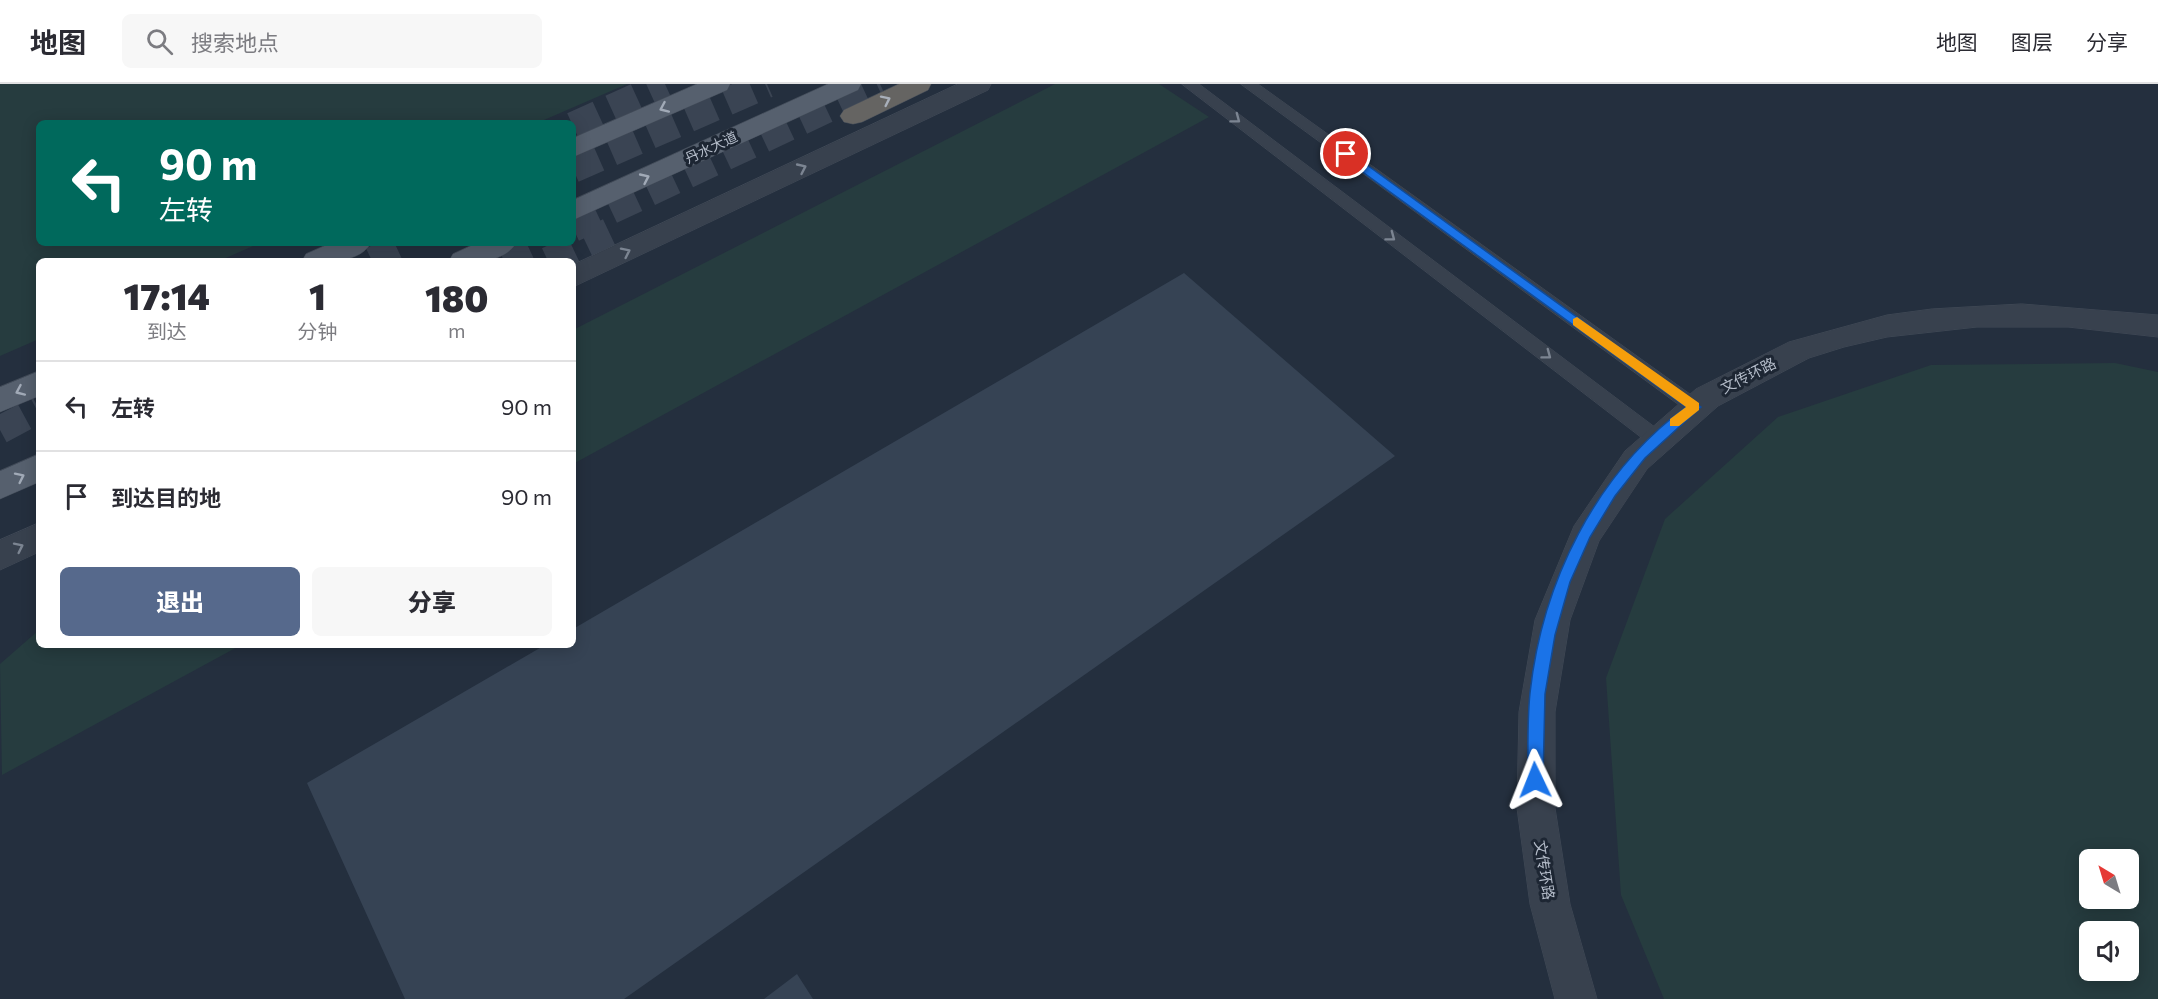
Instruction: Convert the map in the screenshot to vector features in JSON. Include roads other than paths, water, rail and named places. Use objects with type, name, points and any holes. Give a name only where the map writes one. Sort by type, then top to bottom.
[{"type":"highway","points":[[853,116],[920,84]]},
{"type":"main road","points":[[576,147],[718,84]]},
{"type":"main road","name":"丹水大道","points":[[576,210],[849,84]]},
{"type":"main road","points":[[323,258],[350,246]]},
{"type":"main road","points":[[470,258],[496,246]]},
{"type":"main road","points":[[0,400],[36,384]]},
{"type":"main road","points":[[0,486],[36,468]]},
{"type":"street","points":[[576,277],[979,84]]},
{"type":"street","name":"文传环路","points":[[1576,999],[1550,902],[1538,826],[1534,757],[1538,694],[1548,635],[1557,604],[1584,535],[1610,492],[1657,439],[1712,393],[1754,370],[1799,350],[1846,335],[1896,324],[2004,314],[2062,316],[2158,326]]},
{"type":"street","points":[[0,556],[36,538]]},
{"type":"lane","points":[[1189,84],[1657,439]]},
{"type":"lane","points":[[1248,84],[1695,407]]},
{"type":"tunnel","points":[[576,125],[665,84]]},
{"type":"tunnel","points":[[576,168],[767,84]]},
{"type":"tunnel","points":[[576,227],[880,84]]},
{"type":"tunnel","points":[[554,258],[609,232]]},
{"type":"tunnel","points":[[378,258],[404,246]]},
{"type":"tunnel","points":[[510,258],[536,246]]},
{"type":"tunnel","points":[[0,430],[36,411]]}]
